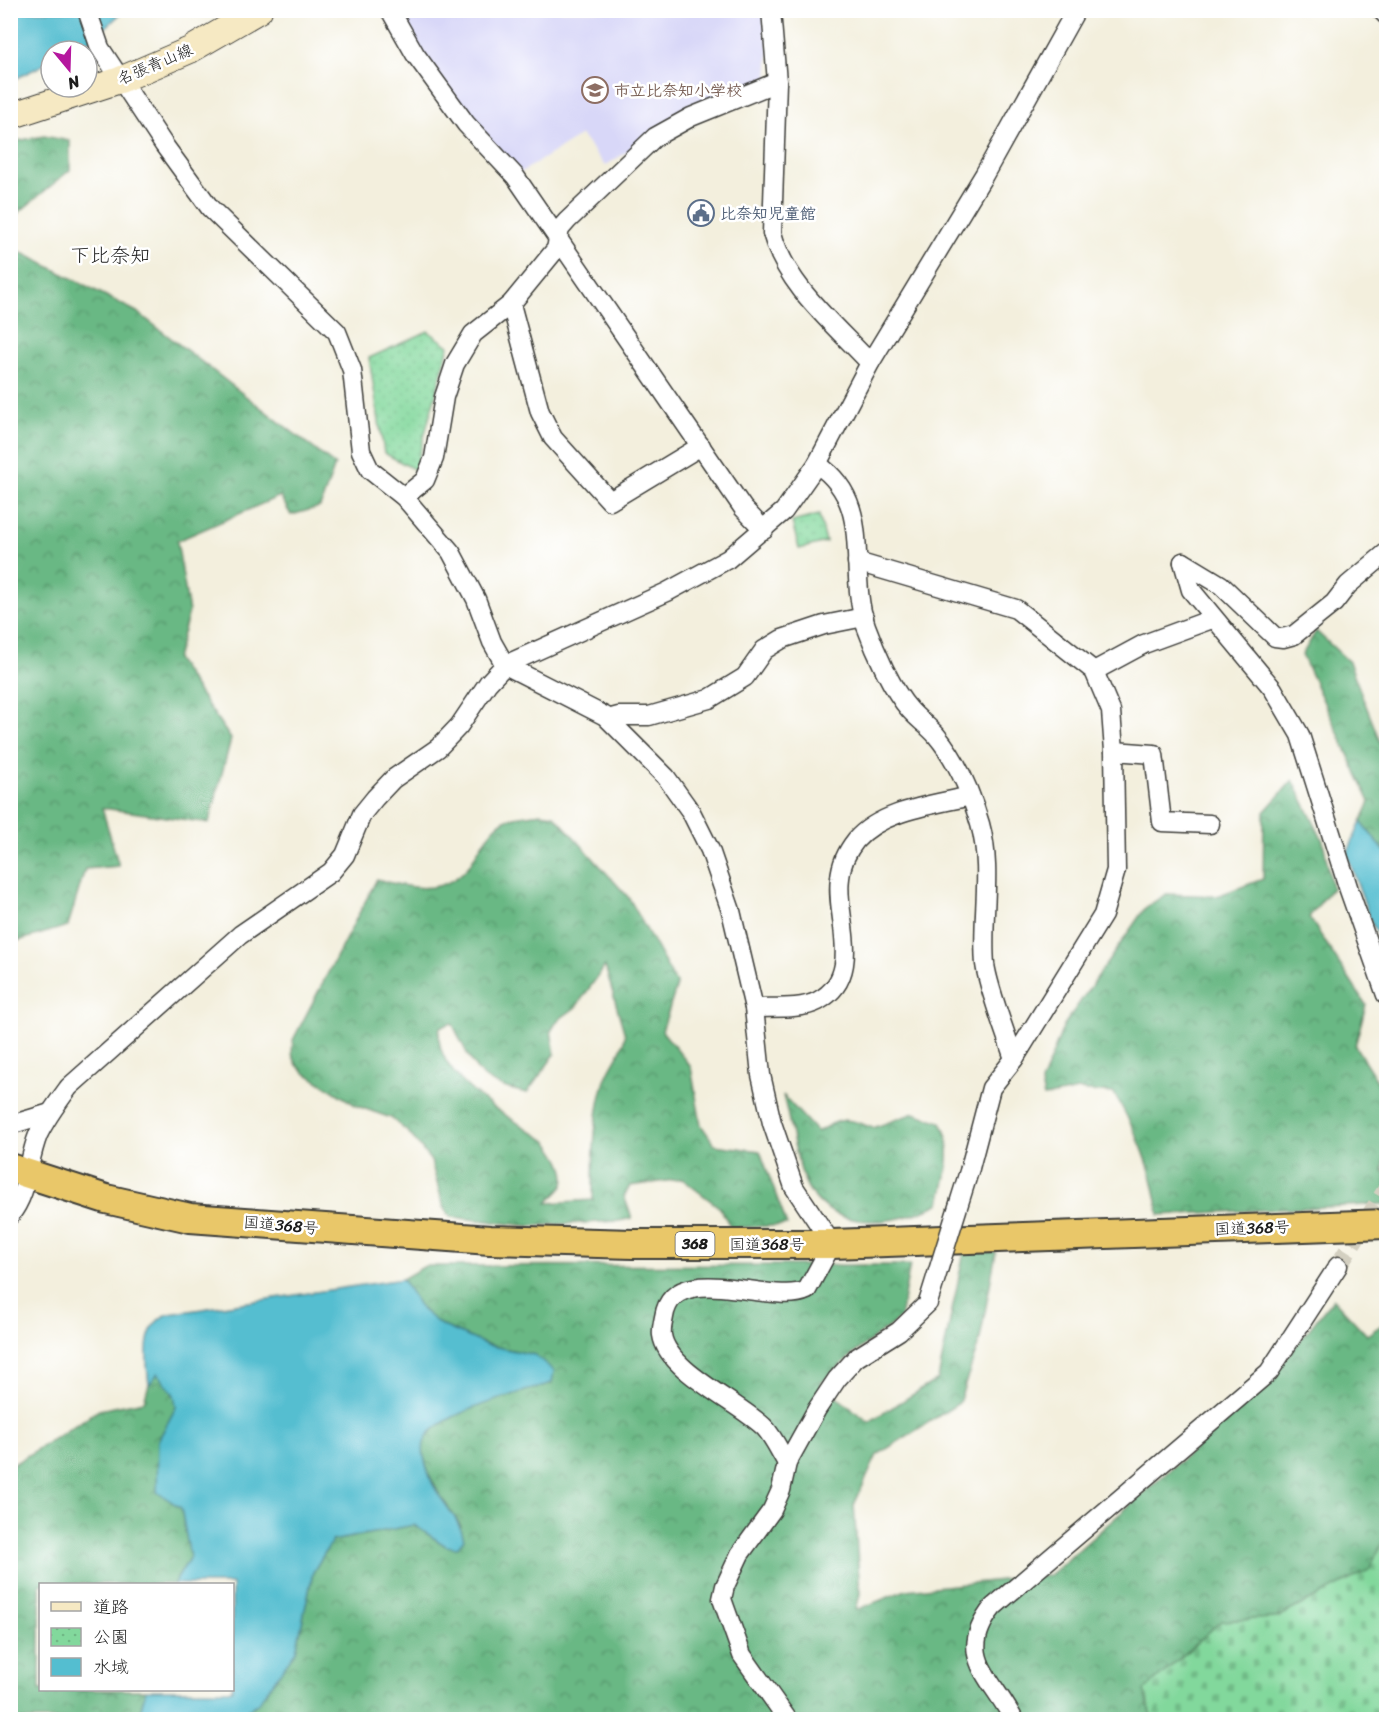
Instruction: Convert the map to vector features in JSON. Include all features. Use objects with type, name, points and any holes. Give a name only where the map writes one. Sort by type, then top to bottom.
[{"type":"highway","name":"国道368号","points":[[19,1171],[106,1199],[190,1218],[526,1241],[633,1244],[832,1244],[1386,1224]]},
{"type":"main road","name":"名張青山線","points":[[10,116],[120,80],[190,50],[259,10]]},
{"type":"street","points":[[87,10],[100,48],[210,208],[336,333],[352,370],[361,451],[370,471],[404,497],[451,552],[476,599],[492,642],[505,665],[529,679],[576,699],[608,719],[666,777],[691,812],[710,850],[731,911],[754,1008],[761,1075],[772,1124],[794,1187],[832,1244],[814,1281],[800,1293],[788,1295],[728,1286],[681,1291],[670,1300],[665,1308],[661,1333],[669,1354],[712,1391],[766,1430],[787,1463]]},
{"type":"street","points":[[390,10],[415,54],[466,124],[515,176],[743,508],[764,530]]},
{"type":"street","points":[[771,10],[777,82],[772,233],[777,255],[793,280],[870,363]]},
{"type":"street","points":[[10,1215],[21,1202],[19,1171],[50,1113],[69,1087],[240,934],[331,872],[345,855],[363,814],[375,798],[393,779],[438,748],[459,726],[488,683],[505,665],[667,592],[728,559],[784,511],[817,464],[870,363],[984,175],[1076,10]]},
{"type":"street","points":[[1381,10],[1386,15]]},
{"type":"street","points":[[404,497],[425,480],[434,458],[444,397],[455,364],[473,334],[511,304],[556,249],[560,229],[567,221],[655,137],[691,117],[777,82]]},
{"type":"street","points":[[511,304],[540,412],[553,438],[610,501],[700,446]]},
{"type":"street","points":[[817,464],[829,472],[844,490],[854,513],[859,601],[876,649],[909,709],[936,735],[956,764],[980,825],[988,865],[986,966],[1014,1059]]},
{"type":"street","points":[[1386,553],[1348,585],[1334,603],[1294,635],[1283,638],[1275,637],[1221,585],[1183,562],[1191,590],[1212,619],[1245,652],[1266,680],[1300,735],[1349,890],[1386,995]]},
{"type":"street","points":[[788,1719],[742,1655],[722,1599],[730,1572],[772,1510],[781,1490],[787,1463],[817,1409],[845,1369],[867,1349],[911,1322],[928,1303],[970,1168],[991,1088],[1014,1059],[1103,915],[1116,870],[1111,711],[1094,671],[1017,609],[857,562]]},
{"type":"street","points":[[608,719],[619,716],[649,716],[709,699],[745,677],[764,650],[783,639],[824,625],[864,617]]},
{"type":"street","points":[[1094,671],[1144,644],[1212,619]]},
{"type":"street","points":[[1114,751],[1154,754],[1162,822],[1210,824]]},
{"type":"street","points":[[754,1008],[786,1007],[818,1001],[834,986],[843,967],[846,940],[839,878],[846,857],[857,839],[889,818],[970,796]]},
{"type":"street","points":[[10,1125],[50,1113]]},
{"type":"street","points":[[1014,1719],[977,1659],[976,1634],[981,1622],[993,1607],[1269,1372],[1338,1266]]},
{"type":"shaded area","name":"市立比奈知小学校","points":[[399,11],[763,11],[769,50],[767,79],[667,125],[605,166],[581,135],[520,173],[490,145],[416,45]]},
{"type":"green space","points":[[44,136],[70,141],[70,170],[11,219],[11,142]]},
{"type":"green space","points":[[11,247],[137,312],[335,465],[320,507],[291,515],[280,496],[177,541],[189,612],[176,659],[231,739],[209,823],[102,808],[119,866],[85,869],[68,926],[11,943]]},
{"type":"green space","points":[[428,331],[449,346],[415,470],[384,453],[369,358]]},
{"type":"green space","points":[[819,515],[826,542],[799,549],[792,522]]},
{"type":"green space","points":[[1316,631],[1349,662],[1386,757],[1386,853],[1361,822],[1370,802],[1302,655]]},
{"type":"green space","points":[[1293,780],[1323,841],[1332,888],[1309,917],[1366,1005],[1355,1046],[1386,1095],[1386,1151],[1383,1171],[1386,1172],[1386,1204],[1159,1215],[1153,1181],[1143,1151],[1114,1093],[1078,1090],[1044,1097],[1041,1083],[1064,1025],[1145,908],[1166,894],[1217,896],[1263,879],[1264,812]]},
{"type":"green space","points":[[541,813],[554,815],[629,898],[677,985],[662,1031],[691,1067],[701,1125],[715,1145],[760,1151],[787,1225],[731,1228],[720,1208],[682,1179],[630,1186],[624,1196],[632,1218],[619,1221],[529,1226],[451,1217],[444,1208],[431,1161],[410,1134],[391,1118],[357,1106],[305,1073],[297,1065],[292,1054],[293,1040],[377,879],[425,888],[447,883],[468,867],[492,830],[498,825],[513,817]],"holes":[[[605,966],[625,1035],[622,1047],[606,1078],[598,1106],[593,1200],[547,1203],[565,1181],[561,1163],[555,1152],[548,1142],[477,1095],[447,1063],[440,1046],[440,1027],[452,1023],[478,1071],[496,1084],[527,1093],[555,1054],[551,1031],[557,1021],[576,1007]]]},
{"type":"green space","points":[[783,1095],[817,1132],[844,1120],[873,1128],[914,1113],[941,1122],[948,1141],[948,1162],[940,1203],[924,1211],[888,1220],[851,1219],[834,1213],[820,1203],[804,1180]]},
{"type":"green space","points":[[964,1252],[996,1252],[980,1339],[959,1403],[877,1455],[854,1505],[860,1594],[856,1610],[906,1590],[1050,1575],[1261,1390],[1333,1299],[1367,1335],[1386,1322],[1386,1535],[1369,1570],[1276,1618],[1221,1621],[1144,1691],[1153,1719],[233,1720],[257,1704],[296,1651],[313,1572],[332,1541],[414,1525],[446,1546],[461,1526],[437,1490],[428,1470],[423,1449],[427,1437],[438,1426],[456,1416],[499,1399],[552,1383],[535,1355],[476,1341],[447,1329],[434,1320],[420,1307],[402,1279],[425,1266],[910,1265],[900,1318],[853,1354],[820,1384],[869,1422],[938,1379]]},
{"type":"green space","points":[[157,1372],[174,1395],[177,1407],[158,1441],[181,1508],[190,1557],[175,1583],[39,1583],[39,1691],[146,1691],[138,1719],[11,1720],[11,1466],[99,1410],[144,1401],[149,1384]]},
{"type":"green space","points":[[1386,1535],[1386,1719],[1153,1719],[1144,1691],[1221,1621],[1276,1618],[1369,1570]]},
{"type":"water","points":[[11,11],[124,11],[91,39],[39,39],[39,67],[11,81]]},
{"type":"water","points":[[1361,822],[1386,853],[1386,948],[1372,925],[1347,854]]},
{"type":"water","points":[[402,1279],[422,1310],[441,1325],[487,1345],[535,1355],[554,1371],[552,1383],[463,1412],[432,1430],[424,1444],[426,1465],[435,1488],[458,1523],[464,1539],[457,1548],[446,1546],[414,1525],[332,1541],[313,1572],[296,1651],[257,1704],[233,1719],[138,1719],[146,1691],[234,1691],[234,1583],[175,1583],[190,1557],[181,1508],[157,1492],[158,1441],[176,1407],[174,1395],[158,1373],[149,1385],[147,1344],[154,1326],[169,1314]]},
{"type":"tunnel","points":[[1338,1266],[1386,1190]]},
{"type":"place","name":"市立比奈知小学校","points":[[595,90]]},
{"type":"place","name":"比奈知児童館","points":[[701,213]]},
{"type":"district","name":"下比奈知","points":[[110,255]]}]
